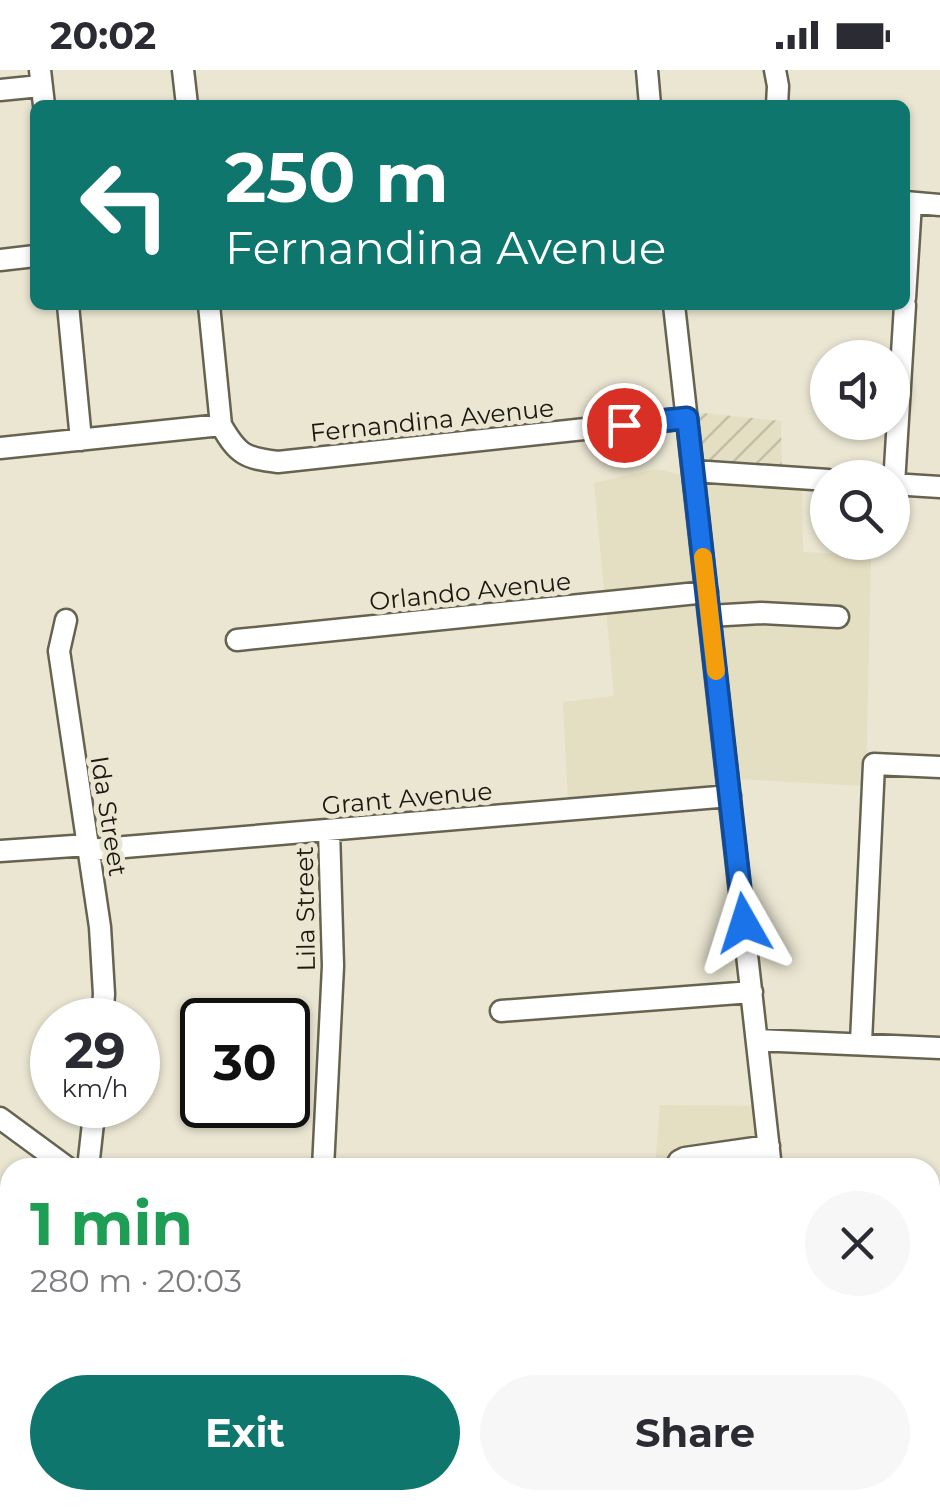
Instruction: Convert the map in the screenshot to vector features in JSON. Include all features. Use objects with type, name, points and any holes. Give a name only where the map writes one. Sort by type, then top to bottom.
[{"type":"street","points":[[183,70],[186,100]]},
{"type":"street","points":[[647,70],[650,100]]},
{"type":"street","points":[[775,70],[777,100]]},
{"type":"street","points":[[0,90],[41,87]]},
{"type":"street","points":[[910,202],[940,204]]},
{"type":"street","points":[[0,260],[30,257]]},
{"type":"street","points":[[69,310],[82,440]]},
{"type":"street","points":[[0,448],[221,425],[210,310]]},
{"type":"street","points":[[675,310],[770,1157],[685,1158]]},
{"type":"street","points":[[895,460],[904,310]]},
{"type":"street","name":"Fernandina Avenue","points":[[221,425],[243,454],[278,462],[687,418]]},
{"type":"street","points":[[693,471],[810,479]]},
{"type":"street","points":[[910,485],[940,487]]},
{"type":"street","name":"Orlando Avenue","points":[[238,640],[707,592]]},
{"type":"street","points":[[710,616],[761,613],[838,617]]},
{"type":"street","name":"Ida Street","points":[[66,620],[58,652],[100,927],[104,998]]},
{"type":"street","points":[[861,1042],[874,764],[940,767]]},
{"type":"street","name":"Grant Avenue","points":[[0,852],[328,830],[730,796]]},
{"type":"street","name":"Lila Street","points":[[323,1158],[333,952],[328,830]]},
{"type":"street","points":[[500,1010],[752,992]]},
{"type":"street","points":[[757,1040],[940,1048]]},
{"type":"street","points":[[0,1118],[54,1158]]},
{"type":"street","points":[[89,1158],[92,1128]]},
{"type":"shaded area","points":[[693,412],[781,421],[782,483],[702,480]]},
{"type":"shaded area","points":[[656,469],[702,480],[802,484],[803,552],[810,552],[810,560],[871,560],[866,786],[735,779],[735,791],[568,803],[563,702],[614,696],[594,483]]},
{"type":"shaded area","points":[[660,1105],[771,1106],[777,1158],[656,1158]]},
{"type":"slow traffic","points":[[703,557],[716,671]]},
{"type":"route","points":[[624,425],[687,418],[744,923]]}]
